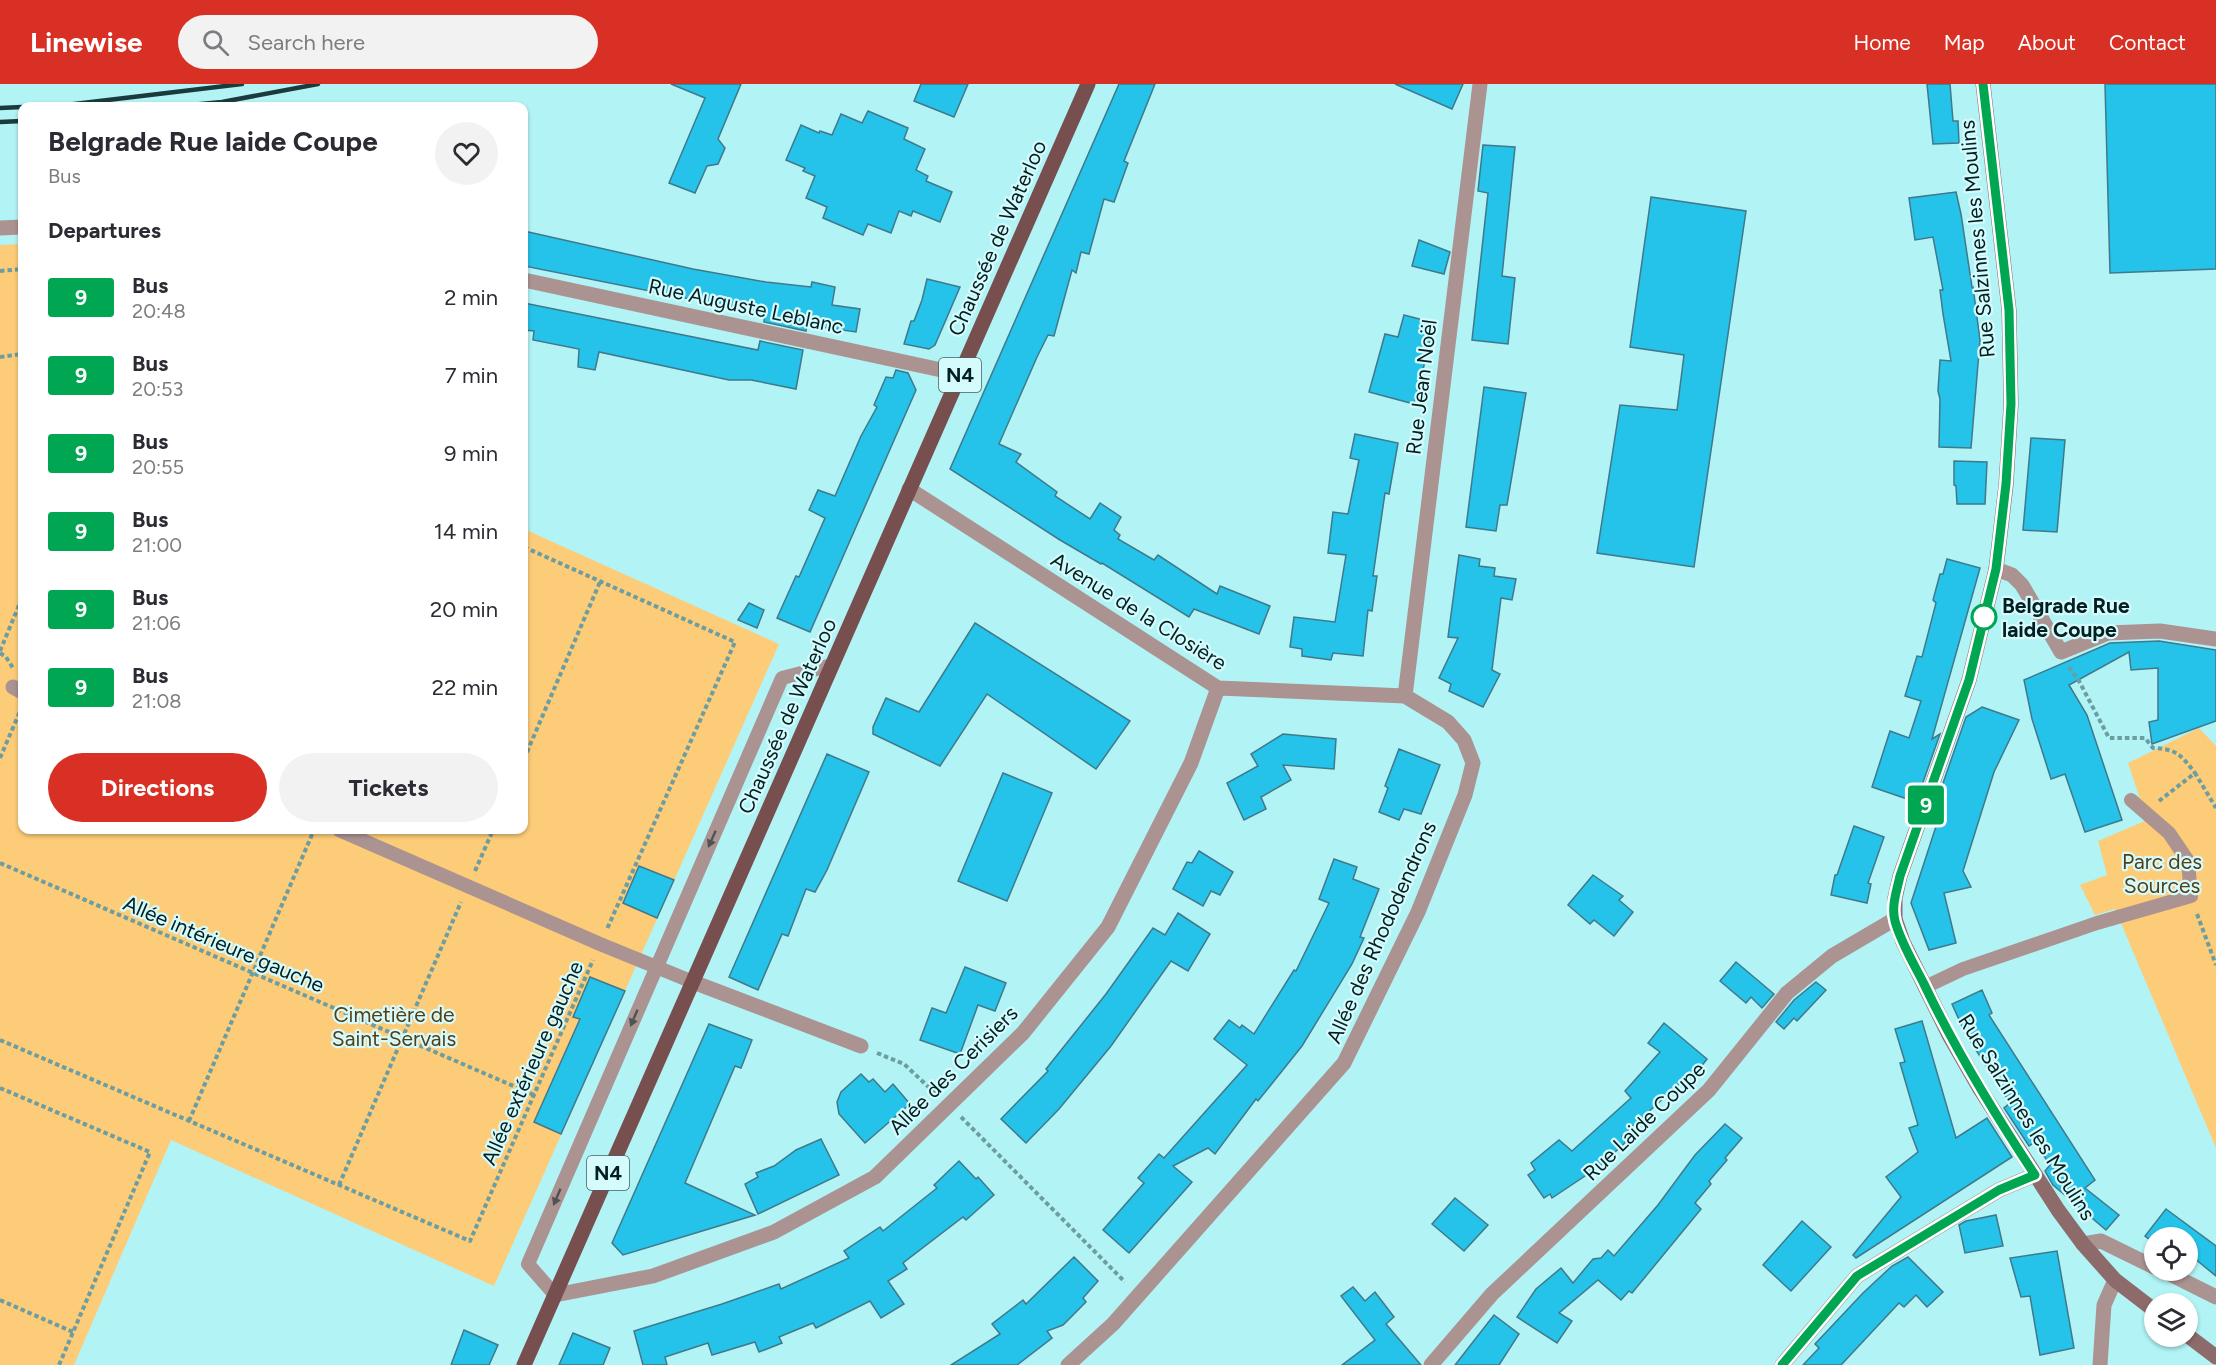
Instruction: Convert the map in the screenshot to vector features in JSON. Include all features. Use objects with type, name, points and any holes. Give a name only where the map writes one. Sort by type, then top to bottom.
[{"type":"main road","name":"Chaussée de Waterloo","points":[[524,1365],[1088,84]]},
{"type":"street","name":"Rue Jean Noël","points":[[1405,696],[1480,84]]},
{"type":"street","name":"Rue Salzinnes les Moulins","points":[[1983,84],[2009,310],[2011,404],[2006,484],[1996,569],[1969,680],[1900,876],[1895,898],[1895,919],[1949,1035],[2035,1175],[2083,1244],[2115,1281],[2144,1303]]},
{"type":"street","points":[[0,228],[18,227]]},
{"type":"street","name":"Rue Auguste Leblanc","points":[[528,281],[960,374]]},
{"type":"street","name":"Avenue de la Closière","points":[[909,489],[1218,688],[1405,696]]},
{"type":"street","points":[[1996,569],[2012,575],[2022,585],[2061,652],[2109,633],[2160,631],[2216,639]]},
{"type":"street","name":"Allée des Cerisiers","points":[[555,1295],[653,1276],[774,1232],[875,1177],[1023,1033],[1108,927],[1191,763],[1218,688]]},
{"type":"street","name":"Allée des Rhododendrons","points":[[1068,1365],[1113,1324],[1344,1064],[1418,912],[1465,795],[1473,763],[1464,740],[1448,722],[1405,696]]},
{"type":"street","name":"Rue Laide Coupe","points":[[1431,1365],[1492,1294],[1709,1090],[1787,993],[1832,956],[1895,919]]},
{"type":"street","points":[[693,982],[861,1046]]},
{"type":"street","points":[[1782,1365],[1857,1276],[1999,1190],[2035,1175]]},
{"type":"street","points":[[2083,1244],[2101,1241],[2144,1262]]},
{"type":"street","points":[[2100,1365],[2104,1305],[2115,1281]]},
{"type":"street","points":[[2184,1281],[2216,1297]]},
{"type":"street","points":[[2198,1343],[2216,1357]]},
{"type":"lane","points":[[555,1295],[528,1264],[783,678],[832,665]]},
{"type":"lane","points":[[1925,987],[1963,969],[2097,924],[2191,896],[2188,861],[2169,832],[2131,800]]},
{"type":"lane","points":[[348,834],[693,982]]},
{"type":"path","points":[[0,271],[18,269]]},
{"type":"path","points":[[0,357],[18,355]]},
{"type":"path","name":"Allée extérieure gauche","points":[[0,1040],[470,1241],[735,642],[528,550]]},
{"type":"path","points":[[528,750],[600,582]]},
{"type":"path","points":[[6,657],[0,652],[18,608]]},
{"type":"path","points":[[2061,652],[2109,738],[2145,738],[2153,748],[2170,749],[2181,756],[2195,773],[2216,808]]},
{"type":"path","points":[[0,758],[18,715]]},
{"type":"path","points":[[2145,812],[2195,773]]},
{"type":"path","points":[[189,1121],[312,834]]},
{"type":"path","points":[[339,1185],[491,834]]},
{"type":"path","name":"Allée intérieure gauche","points":[[0,863],[534,1095]]},
{"type":"path","points":[[2191,896],[2216,966]]},
{"type":"path","points":[[861,1046],[904,1064],[1139,1295]]},
{"type":"path","points":[[0,1088],[150,1152],[59,1365]]},
{"type":"path","points":[[0,1300],[73,1332]]},
{"type":"green space","name":"Cimetière de Saint-Servais","points":[[18,244],[18,834],[528,834],[528,531],[779,644],[494,1286],[171,1140],[74,1365],[0,1365],[0,245]]},
{"type":"green space","name":"Parc des Sources","points":[[2199,728],[2216,746],[2216,1148],[2115,909],[2095,915],[2080,885],[2107,875],[2098,841],[2147,820],[2128,763]]},
{"type":"building","points":[[671,84],[741,84],[718,139],[725,148],[718,164],[707,166],[695,193],[669,183],[705,98]]},
{"type":"building","points":[[921,84],[968,84],[954,117],[914,101]]},
{"type":"building","points":[[1119,84],[1155,84],[1124,161],[1128,163],[1114,202],[1104,199],[1089,254],[1081,252],[1076,273],[1072,270],[1054,336],[1048,335],[999,444],[1021,454],[1016,462],[1057,492],[1055,496],[1090,519],[1100,503],[1121,517],[1114,530],[1120,535],[1118,539],[1154,560],[1158,555],[1217,594],[1220,586],[1270,606],[1259,634],[1194,609],[1189,617],[1060,540],[950,469]]},
{"type":"building","points":[[1395,84],[1463,84],[1452,109]]},
{"type":"building","points":[[1927,84],[1950,84],[1953,121],[1958,121],[1959,143],[1933,144]]},
{"type":"building","points":[[2105,84],[2216,84],[2216,269],[2110,273]]},
{"type":"building","points":[[868,111],[908,128],[904,139],[925,149],[916,170],[928,176],[926,181],[952,192],[940,222],[913,211],[911,216],[899,211],[891,233],[868,224],[863,235],[823,218],[827,207],[806,198],[815,176],[803,171],[805,168],[786,160],[801,125],[819,133],[820,131],[832,135],[841,114],[862,123]]},
{"type":"building","points":[[1483,145],[1515,147],[1502,276],[1515,278],[1508,344],[1472,340],[1488,193],[1478,191]]},
{"type":"building","points":[[1956,192],[1980,340],[1971,448],[1939,447],[1940,360],[1951,361],[1940,290],[1943,290],[1933,237],[1915,240],[1909,198]]},
{"type":"building","points":[[1651,197],[1746,211],[1694,567],[1597,553],[1620,405],[1677,410],[1684,355],[1630,347]]},
{"type":"building","points":[[528,232],[693,269],[766,282],[811,287],[812,282],[835,287],[832,305],[860,309],[856,332],[807,325],[806,331],[764,322],[765,314],[528,267]]},
{"type":"building","points":[[1419,240],[1450,252],[1444,274],[1412,266]]},
{"type":"building","points":[[927,279],[960,287],[935,345],[929,349],[904,344],[911,321],[914,321],[922,300]]},
{"type":"building","points":[[528,304],[758,350],[760,341],[803,350],[796,389],[751,380],[729,380],[599,352],[595,370],[578,367],[579,349],[533,340],[534,331],[528,330]]},
{"type":"building","points":[[1404,315],[1435,323],[1414,404],[1369,392],[1385,334],[1398,337]]},
{"type":"building","points":[[896,370],[908,373],[916,390],[810,632],[777,618],[796,576],[799,577],[825,518],[809,510],[818,490],[835,496],[861,436],[877,407],[874,405],[886,377],[893,378]]},
{"type":"building","points":[[1484,387],[1526,393],[1507,505],[1500,505],[1496,531],[1466,527]]},
{"type":"building","points":[[1355,434],[1398,443],[1389,494],[1385,493],[1373,576],[1377,576],[1372,611],[1368,610],[1363,656],[1333,653],[1331,660],[1302,656],[1302,649],[1290,647],[1294,617],[1335,622],[1346,555],[1328,553],[1333,512],[1348,514],[1359,460],[1350,458]]},
{"type":"building","points":[[2031,438],[2065,440],[2057,532],[2023,530]]},
{"type":"building","points":[[1954,461],[1987,462],[1985,504],[1957,504]]},
{"type":"building","points":[[1459,555],[1480,559],[1479,566],[1495,568],[1494,576],[1516,579],[1512,600],[1501,598],[1492,670],[1500,674],[1483,707],[1449,691],[1451,684],[1439,678],[1458,638],[1448,637]]},
{"type":"building","points":[[1947,559],[1980,568],[1932,739],[1940,734],[1916,802],[1872,787],[1890,731],[1909,738],[1921,701],[1905,696],[1917,656],[1922,657],[1936,603],[1933,600]]},
{"type":"building","points":[[749,603],[764,610],[757,628],[738,620]]},
{"type":"building","points":[[975,623],[1130,721],[1096,769],[987,694],[940,766],[873,734],[873,727],[886,698],[919,712]]},
{"type":"building","points":[[2159,641],[2216,650],[2216,721],[2152,744],[2149,722],[2158,720],[2158,668],[2131,670],[2129,652],[2069,685],[2087,715],[2122,820],[2085,832],[2065,774],[2051,779],[2032,719],[2024,680],[2110,643]]},
{"type":"building","points":[[1982,707],[2019,720],[1994,772],[1963,871],[1971,887],[1944,893],[1956,943],[1929,950],[1911,903],[1941,811],[1934,809],[1966,717]]},
{"type":"building","points":[[1283,734],[1336,739],[1334,769],[1283,765],[1291,780],[1261,797],[1266,809],[1244,820],[1227,783],[1258,766],[1251,754]]},
{"type":"building","points":[[1399,749],[1440,765],[1421,814],[1404,809],[1399,820],[1379,812],[1388,788],[1385,786]]},
{"type":"building","points":[[827,754],[869,772],[827,870],[815,892],[806,889],[788,936],[782,934],[758,990],[729,977]]},
{"type":"building","points":[[1003,773],[1052,793],[1007,901],[958,881]]},
{"type":"building","points":[[1854,826],[1884,837],[1868,883],[1871,884],[1867,903],[1831,895],[1835,875],[1837,875]]},
{"type":"building","points":[[1199,851],[1233,872],[1220,895],[1211,891],[1203,906],[1173,889],[1187,862],[1192,863]]},
{"type":"building","points":[[1334,859],[1357,867],[1353,879],[1379,889],[1360,937],[1364,938],[1352,964],[1302,1046],[1258,1101],[1256,1099],[1215,1154],[1208,1148],[1173,1166],[1192,1182],[1129,1253],[1103,1230],[1144,1183],[1138,1178],[1159,1154],[1164,1158],[1247,1065],[1214,1039],[1229,1020],[1240,1028],[1242,1025],[1254,1034],[1294,970],[1296,971],[1329,903],[1319,899]]},
{"type":"building","points":[[639,866],[674,880],[657,918],[623,903]]},
{"type":"building","points":[[1593,875],[1623,896],[1619,900],[1633,912],[1614,936],[1594,920],[1590,924],[1568,905]]},
{"type":"building","points":[[1178,913],[1210,934],[1188,971],[1171,961],[1111,1046],[1059,1109],[1026,1143],[1001,1119],[1048,1071],[1046,1069],[1106,994],[1153,928],[1165,935]]},
{"type":"building","points":[[1736,962],[1774,994],[1762,1008],[1751,997],[1746,1003],[1720,981]]},
{"type":"building","points":[[965,967],[1006,983],[995,1011],[978,1005],[960,1054],[920,1040],[932,1008],[946,1013]]},
{"type":"building","points":[[590,977],[625,991],[561,1134],[534,1122],[580,1019],[573,1017]]},
{"type":"building","points":[[1816,982],[1826,990],[1797,1021],[1794,1018],[1784,1029],[1776,1022],[1794,1000]]},
{"type":"building","points":[[1982,990],[1992,1013],[1989,1015],[2095,1180],[2085,1188],[2119,1215],[2106,1230],[2053,1185],[2045,1171],[2050,1165],[2035,1142],[2029,1146],[2004,1108],[2010,1103],[1965,1033],[1952,1004]]},
{"type":"building","points":[[1922,1021],[1956,1138],[1987,1118],[2012,1157],[1856,1258],[1853,1255],[1901,1197],[1886,1177],[1918,1152],[1909,1128],[1918,1125],[1900,1063],[1905,1062],[1895,1029]]},
{"type":"building","points":[[1664,1023],[1707,1059],[1692,1078],[1689,1075],[1622,1136],[1627,1141],[1600,1166],[1552,1198],[1550,1194],[1544,1198],[1528,1175],[1535,1170],[1531,1163],[1559,1140],[1572,1151],[1631,1098],[1625,1091],[1660,1052],[1648,1043]]},
{"type":"building","points":[[709,1024],[752,1040],[741,1068],[735,1066],[685,1183],[755,1215],[623,1255],[612,1243]]},
{"type":"building","points":[[861,1074],[869,1082],[873,1079],[885,1092],[893,1084],[910,1104],[865,1143],[839,1114],[837,1102],[841,1092]]},
{"type":"building","points":[[1725,1124],[1742,1138],[1725,1158],[1727,1160],[1709,1181],[1711,1184],[1695,1203],[1701,1209],[1632,1293],[1629,1291],[1621,1300],[1598,1280],[1559,1313],[1572,1321],[1557,1343],[1517,1317],[1536,1289],[1561,1268],[1573,1283],[1593,1259],[1601,1258],[1608,1250],[1614,1256],[1658,1205],[1695,1155]]},
{"type":"building","points":[[821,1139],[839,1175],[758,1214],[745,1184],[758,1177],[756,1173],[774,1166],[796,1150]]},
{"type":"building","points":[[959,1161],[994,1195],[966,1220],[963,1217],[903,1263],[907,1269],[888,1281],[904,1304],[881,1318],[870,1301],[816,1328],[813,1323],[779,1337],[782,1343],[759,1352],[755,1342],[712,1355],[708,1343],[665,1357],[667,1365],[643,1365],[634,1331],[779,1284],[781,1289],[849,1258],[844,1251],[880,1227],[883,1231],[937,1188],[934,1185]]},
{"type":"building","points":[[1455,1198],[1488,1225],[1464,1251],[1432,1224]]},
{"type":"building","points":[[2166,1209],[2190,1227],[2152,1227]]},
{"type":"building","points":[[1996,1215],[2003,1246],[1965,1253],[1959,1225],[1966,1221]]},
{"type":"building","points":[[1802,1221],[1831,1247],[1791,1291],[1763,1265]]},
{"type":"building","points":[[2198,1233],[2216,1246],[2216,1276],[2198,1261]]},
{"type":"building","points":[[2057,1251],[2074,1348],[2040,1355],[2030,1296],[2021,1297],[2010,1258]]},
{"type":"building","points":[[1074,1257],[1098,1281],[1083,1298],[1086,1302],[1063,1325],[1047,1331],[1052,1338],[1017,1365],[951,1365],[1000,1334],[992,1324],[1023,1300],[1026,1304]]},
{"type":"building","points":[[1908,1257],[1943,1292],[1927,1307],[1916,1295],[1904,1307],[1899,1303],[1841,1365],[1803,1365],[1819,1348],[1815,1344],[1863,1293],[1892,1266]]},
{"type":"building","points":[[1353,1287],[1365,1301],[1375,1292],[1394,1317],[1386,1324],[1421,1365],[1342,1365],[1375,1340],[1341,1296]]},
{"type":"building","points":[[1494,1315],[1519,1334],[1499,1365],[1455,1365]]},
{"type":"building","points":[[464,1330],[498,1345],[489,1365],[451,1365]]},
{"type":"building","points":[[573,1333],[610,1348],[603,1365],[559,1365]]},
{"type":"railway","points":[[91,102],[242,84]]},
{"type":"railway","points":[[222,102],[318,84]]},
{"type":"railway","points":[[0,108],[18,107]]},
{"type":"railway","points":[[0,122],[18,121]]},
{"type":"bus line","name":"9","points":[[1782,1365],[1857,1276],[1999,1190],[2035,1175],[1980,1089],[1949,1035],[1903,942],[1895,919],[1895,898],[1900,876],[1969,680],[1996,569],[2006,484],[2011,404],[2009,310],[1983,84]]},
{"type":"place","name":"Belgrade Rue laide Coupe","points":[[1984,617]]}]
